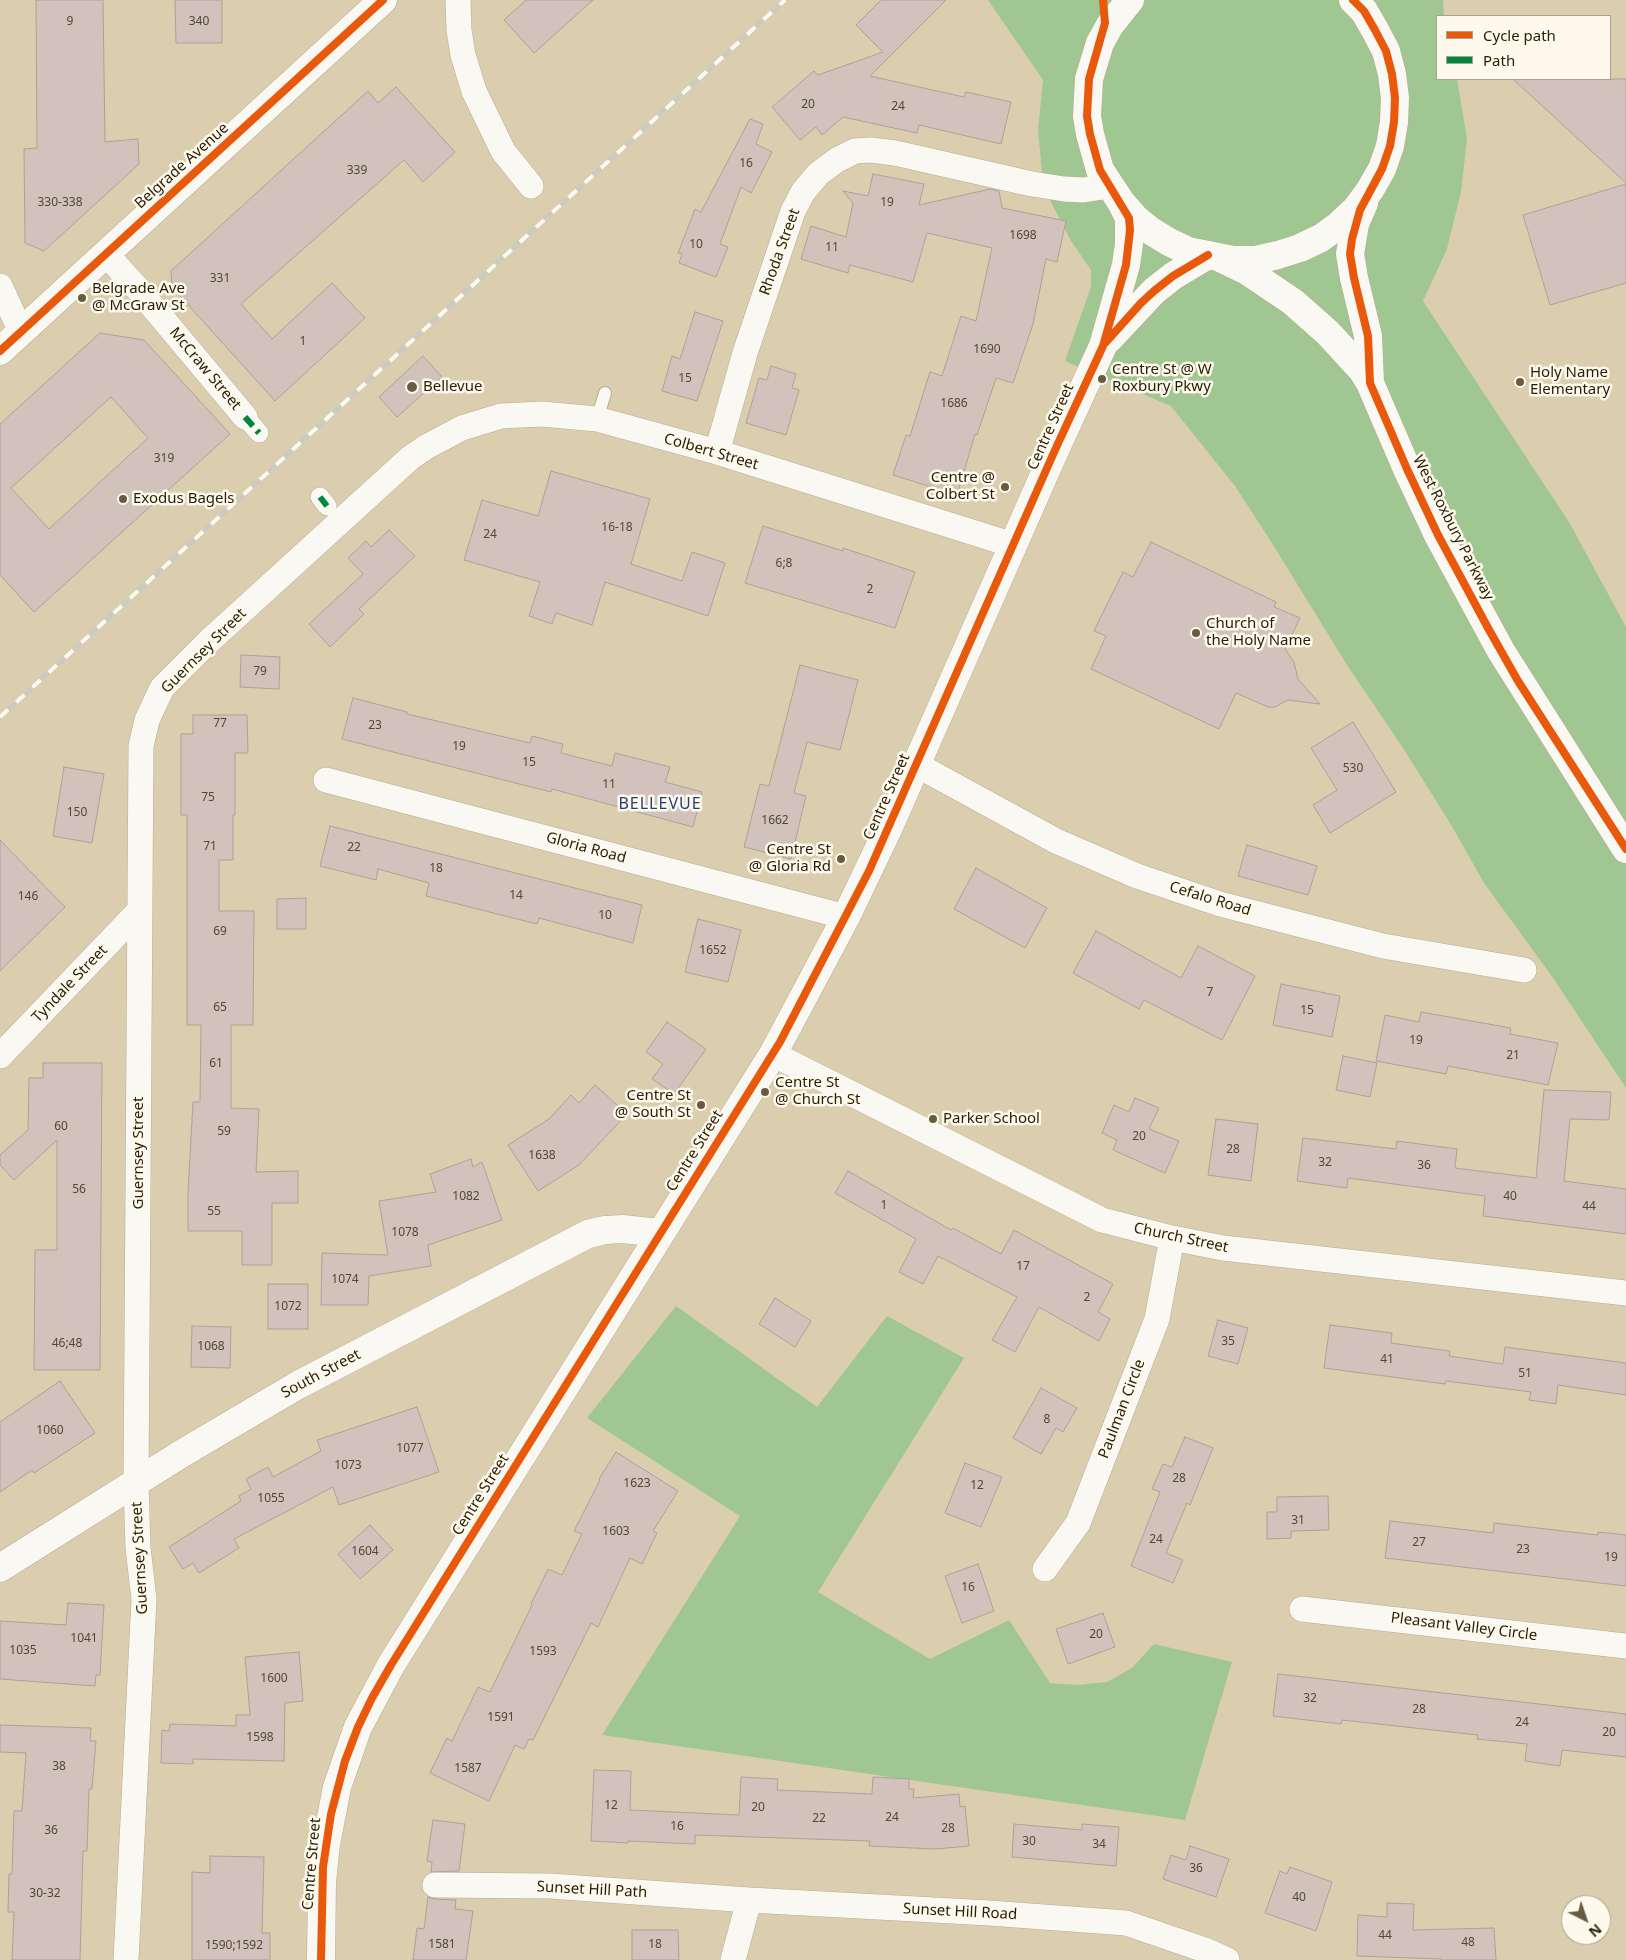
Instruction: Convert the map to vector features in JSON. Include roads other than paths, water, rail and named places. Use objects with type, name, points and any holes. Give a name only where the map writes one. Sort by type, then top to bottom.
[{"type":"main road","name":"Belgrade Avenue","points":[[0,351],[10,325],[106,254],[383,0]]},
{"type":"main road","points":[[1103,0],[1105,24],[1090,79],[1087,116],[1094,153],[1100,170],[1115,194],[1135,218],[1163,239],[1188,251],[1214,257],[1256,260],[1300,248],[1320,238],[1356,209],[1382,169],[1390,146],[1394,122],[1395,98],[1392,74],[1386,51],[1375,30],[1364,11],[1353,0]]},
{"type":"main road","points":[[1100,43],[1110,25],[1130,0]]},
{"type":"main road","points":[[1369,0],[1375,30]]},
{"type":"main road","name":"West Roxbury Parkway","points":[[1370,190],[1355,224],[1350,254],[1368,336],[1370,383]]},
{"type":"main road","name":"Centre Street","points":[[321,1960],[322,1882],[326,1844],[337,1787],[358,1727],[391,1664],[773,1054],[846,917],[917,766],[1013,545],[1103,346],[1126,264],[1129,244],[1129,218],[1115,194]]},
{"type":"main road","name":"West Roxbury Parkway","points":[[1214,257],[1247,271],[1293,302],[1341,347],[1370,383],[1410,478],[1438,535],[1484,620],[1518,681],[1626,849]]},
{"type":"main road","name":"Centre Street","points":[[1103,346],[1140,303],[1154,291],[1195,262],[1214,257]]},
{"type":"main road","name":"South Street","points":[[0,1568],[136,1484],[180,1454],[298,1385],[588,1234],[604,1230],[622,1229],[660,1233]]},
{"type":"street","points":[[458,0],[458,30],[463,55],[474,91],[503,151],[531,186]]},
{"type":"street","name":"Rhoda Street","points":[[717,452],[745,353],[793,210],[803,192],[818,174],[837,160],[855,151],[871,150],[895,153],[1032,184],[1115,194]]},
{"type":"street","name":"McCraw Street","points":[[106,254],[252,425]]},
{"type":"street","points":[[0,286],[10,325]]},
{"type":"street","name":"Colbert Street","points":[[410,458],[426,447],[462,428],[501,416],[542,414],[597,419],[717,452],[1013,545]]},
{"type":"street","name":"Guernsey Street","points":[[126,1960],[144,1599],[138,1548],[136,1484],[141,746],[147,720],[162,688],[207,643],[410,458]]},
{"type":"street","name":"Cefalo Road","points":[[917,766],[1056,841],[1137,876],[1220,904],[1383,946],[1524,970]]},
{"type":"street","name":"Gloria Road","points":[[326,780],[846,917]]},
{"type":"street","name":"Tyndale Street","points":[[0,1056],[139,911]]},
{"type":"street","name":"Church Street","points":[[773,1054],[1102,1220],[1172,1238],[1223,1248],[1626,1293]]},
{"type":"street","name":"Paulman Circle","points":[[1045,1569],[1078,1522],[1157,1319],[1172,1238]]},
{"type":"street","name":"Pleasant Valley Circle","points":[[1302,1609],[1626,1646]]},
{"type":"street","name":"Sunset Hill Path","points":[[435,1885],[550,1886],[749,1900]]},
{"type":"street","points":[[733,1960],[749,1900]]},
{"type":"street","name":"Sunset Hill Road","points":[[749,1900],[989,1913],[1126,1923],[1205,1950],[1226,1960]]},
{"type":"lane","points":[[597,419],[605,393]]},
{"type":"railway","points":[[0,717],[785,0]]},
{"type":"place","name":"Belgrade Ave @ McGraw St","points":[[82,298]]},
{"type":"place","name":"Centre St @ W Roxbury Pkwy","points":[[1102,379]]},
{"type":"place","name":"Holy Name Elementary","points":[[1520,382]]},
{"type":"place","name":"Bellevue","points":[[412,387]]},
{"type":"place","name":"Centre @ Colbert St","points":[[1005,487]]},
{"type":"place","name":"Exodus Bagels","points":[[123,499]]},
{"type":"place","name":"Church of the Holy Name","points":[[1196,633]]},
{"type":"place","name":"Centre St @ Gloria Rd","points":[[841,859]]},
{"type":"place","name":"Centre St @ Church St","points":[[765,1092]]},
{"type":"place","name":"Centre St @ South St","points":[[701,1105]]},
{"type":"place","name":"Parker School","points":[[933,1119]]},
{"type":"district","name":"BELLEVUE","points":[[660,804]]}]
